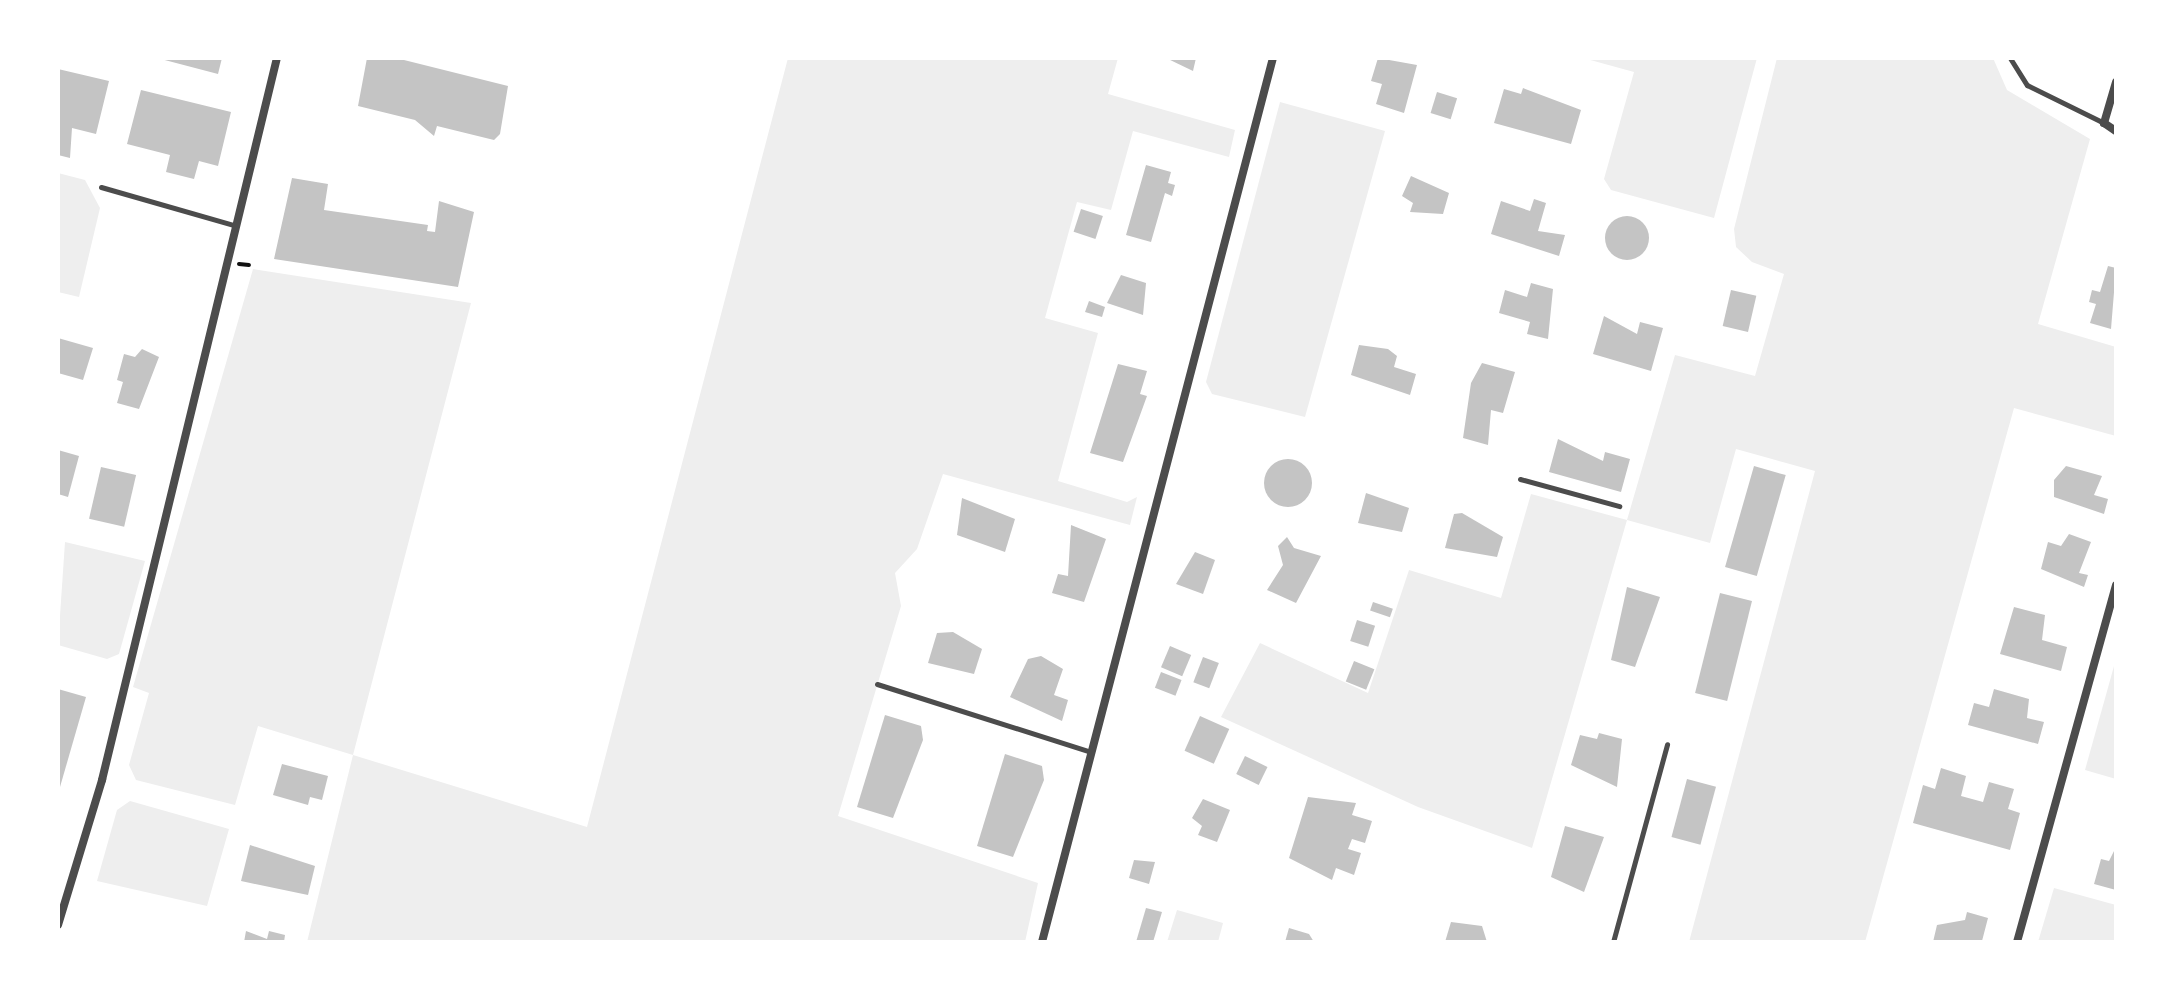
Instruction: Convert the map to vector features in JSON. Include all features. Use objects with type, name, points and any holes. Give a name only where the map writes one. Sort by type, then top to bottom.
[{"type":"street","points":[[58,925],[102,780],[277,58]]},
{"type":"street","points":[[1042,942],[1088,751],[1273,58]]},
{"type":"street","points":[[2116,82],[2104,123],[2116,131]]},
{"type":"street","points":[[2017,942],[2116,585]]},
{"type":"lane","points":[[2010,58],[2027,85],[2104,123]]},
{"type":"lane","points":[[101,187],[238,226]]},
{"type":"lane","points":[[1520,479],[1619,506]]},
{"type":"lane","points":[[877,684],[1088,751]]},
{"type":"lane","points":[[1613,942],[1667,744]]},
{"type":"shaded area","points":[[788,58],[1118,58],[1108,94],[1235,130],[1229,157],[1133,131],[1111,210],[1077,202],[1045,318],[1098,333],[1058,481],[1127,502],[1137,497],[1130,525],[943,474],[917,549],[895,573],[901,606],[838,816],[1038,883],[1025,942],[307,942],[353,755],[587,827]]},
{"type":"shaded area","points":[[1583,58],[1757,58],[1714,218],[1611,190],[1604,179],[1634,72]]},
{"type":"shaded area","points":[[1777,58],[1993,58],[2007,90],[2090,139],[2038,324],[2116,347],[2116,436],[2014,408],[1865,942],[1689,942],[1815,471],[1736,449],[1710,543],[1627,520],[1675,355],[1755,376],[1784,274],[1752,262],[1736,247],[1734,229]]},
{"type":"shaded area","points":[[1280,102],[1385,131],[1305,417],[1212,394],[1206,382]]},
{"type":"shaded area","points":[[58,173],[85,180],[100,208],[79,297],[58,292]]},
{"type":"shaded area","points":[[253,269],[471,303],[353,755],[258,726],[235,805],[136,780],[129,765],[149,693],[133,687]]},
{"type":"shaded area","points":[[1531,494],[1627,520],[1532,848],[1418,807],[1221,717],[1260,643],[1368,693],[1409,570],[1501,598]]},
{"type":"shaded area","points":[[65,542],[145,561],[119,654],[107,659],[58,645]]},
{"type":"shaded area","points":[[2116,659],[2116,779],[2085,770]]},
{"type":"shaded area","points":[[130,801],[229,829],[207,906],[97,881],[117,810]]},
{"type":"shaded area","points":[[2054,888],[2116,905],[2116,942],[2038,942]]},
{"type":"shaded area","points":[[1177,910],[1223,923],[1218,942],[1167,942]]},
{"type":"building","points":[[157,58],[222,58],[218,74]]},
{"type":"building","points":[[367,58],[396,58],[508,86],[500,134],[494,140],[437,126],[434,136],[415,120],[358,106]]},
{"type":"building","points":[[1166,58],[1196,58],[1193,71]]},
{"type":"building","points":[[1378,58],[1417,65],[1404,113],[1376,104],[1382,84],[1371,81]]},
{"type":"building","points":[[58,69],[109,81],[96,134],[72,128],[70,158],[58,155]]},
{"type":"building","points":[[1523,88],[1581,110],[1571,144],[1494,123],[1504,89],[1521,94]]},
{"type":"building","points":[[141,90],[231,112],[218,166],[199,161],[194,179],[166,172],[170,155],[127,144]]},
{"type":"building","points":[[1437,92],[1457,98],[1451,119],[1431,113]]},
{"type":"building","points":[[1146,165],[1171,172],[1168,183],[1175,185],[1172,196],[1165,193],[1151,242],[1126,235]]},
{"type":"building","points":[[1411,176],[1449,193],[1443,214],[1410,212],[1413,203],[1402,196]]},
{"type":"building","points":[[292,178],[328,184],[324,210],[428,225],[427,231],[435,232],[439,201],[474,212],[458,287],[274,259]]},
{"type":"building","points":[[1534,199],[1546,203],[1538,231],[1565,235],[1559,256],[1491,234],[1501,201],[1530,211]]},
{"type":"building","points":[[1081,209],[1103,216],[1095,239],[1074,232]]},
{"type":"building","points":[[1627,216],[1642,223],[1649,238],[1642,253],[1627,260],[1612,253],[1605,238],[1612,223]]},
{"type":"building","points":[[2108,266],[2116,268],[2111,329],[2090,323],[2096,304],[2089,302],[2092,290],[2100,292]]},
{"type":"building","points":[[1121,275],[1146,283],[1143,315],[1107,303]]},
{"type":"building","points":[[1531,283],[1553,289],[1548,339],[1527,334],[1530,322],[1499,313],[1505,290],[1527,297]]},
{"type":"building","points":[[1731,290],[1756,296],[1748,332],[1723,326]]},
{"type":"building","points":[[1089,301],[1105,307],[1102,317],[1085,312]]},
{"type":"building","points":[[1604,316],[1637,334],[1640,322],[1663,328],[1651,371],[1593,354]]},
{"type":"building","points":[[58,338],[93,348],[83,380],[58,373]]},
{"type":"building","points":[[1359,345],[1388,349],[1397,356],[1394,367],[1416,374],[1410,395],[1351,375]]},
{"type":"building","points":[[142,349],[159,357],[139,409],[117,403],[123,382],[117,380],[124,354],[135,357]]},
{"type":"building","points":[[1482,363],[1515,372],[1503,413],[1491,410],[1488,445],[1463,438],[1471,383]]},
{"type":"building","points":[[1118,364],[1147,371],[1140,394],[1147,396],[1123,462],[1090,453]]},
{"type":"building","points":[[1558,439],[1603,461],[1605,452],[1630,459],[1621,492],[1549,472]]},
{"type":"building","points":[[58,450],[79,456],[68,497],[58,494]]},
{"type":"building","points":[[1288,459],[1297,460],[1305,466],[1311,474],[1311,492],[1305,500],[1297,506],[1288,507],[1279,506],[1271,500],[1265,492],[1264,483],[1265,474],[1271,466],[1279,460]]},
{"type":"building","points":[[1754,466],[1786,475],[1757,576],[1725,567]]},
{"type":"building","points":[[2066,466],[2102,476],[2094,495],[2108,499],[2104,514],[2054,497],[2054,480]]},
{"type":"building","points":[[101,467],[136,475],[124,527],[89,519]]},
{"type":"building","points":[[1366,493],[1409,508],[1402,532],[1358,523]]},
{"type":"building","points":[[962,498],[1015,519],[1005,552],[957,535]]},
{"type":"building","points":[[1462,513],[1503,537],[1497,557],[1445,548],[1454,514]]},
{"type":"building","points":[[1071,525],[1106,539],[1084,602],[1052,593],[1058,574],[1068,576]]},
{"type":"building","points":[[2069,534],[2091,542],[2079,573],[2088,575],[2084,587],[2041,569],[2048,542],[2061,546]]},
{"type":"building","points":[[1287,537],[1294,548],[1321,556],[1296,603],[1267,590],[1283,565],[1278,546]]},
{"type":"building","points":[[1195,552],[1215,560],[1203,594],[1176,584]]},
{"type":"building","points":[[1627,587],[1660,597],[1635,667],[1611,660]]},
{"type":"building","points":[[1720,593],[1752,601],[1727,701],[1695,693]]},
{"type":"building","points":[[1373,602],[1393,609],[1390,617],[1370,611]]},
{"type":"building","points":[[2014,607],[2045,615],[2042,640],[2067,647],[2061,671],[2000,654]]},
{"type":"building","points":[[1357,620],[1375,626],[1368,647],[1350,641]]},
{"type":"building","points":[[953,632],[982,649],[974,674],[928,663],[937,633]]},
{"type":"building","points":[[1170,646],[1191,655],[1182,676],[1161,667]]},
{"type":"building","points":[[1041,656],[1063,669],[1054,695],[1068,700],[1062,721],[1010,697],[1028,659]]},
{"type":"building","points":[[1203,657],[1219,663],[1209,688],[1193,682]]},
{"type":"building","points":[[1354,661],[1374,669],[1366,690],[1346,681]]},
{"type":"building","points":[[1161,672],[1182,680],[1175,696],[1155,688]]},
{"type":"building","points":[[58,689],[86,697],[60,787],[58,786]]},
{"type":"building","points":[[1994,689],[2029,699],[2027,718],[2044,722],[2038,744],[1968,725],[1974,703],[1989,707]]},
{"type":"building","points":[[885,715],[921,726],[923,740],[893,818],[857,807]]},
{"type":"building","points":[[1200,716],[1229,729],[1214,764],[1185,751]]},
{"type":"building","points":[[1599,733],[1622,739],[1617,787],[1571,765],[1580,735],[1597,739]]},
{"type":"building","points":[[1005,754],[1042,766],[1044,780],[1013,857],[977,846]]},
{"type":"building","points":[[1245,756],[1267,767],[1259,785],[1236,774]]},
{"type":"building","points":[[282,764],[328,776],[322,800],[310,797],[308,805],[273,795]]},
{"type":"building","points":[[1941,768],[1966,776],[1961,796],[1983,802],[1989,782],[2014,789],[2008,809],[2020,813],[2010,850],[1913,823],[1923,785],[1935,789]]},
{"type":"building","points":[[1687,779],[1716,787],[1700,845],[1671,837]]},
{"type":"building","points":[[1308,797],[1356,803],[1352,815],[1372,821],[1365,843],[1352,839],[1348,849],[1361,853],[1354,875],[1336,868],[1332,880],[1289,858]]},
{"type":"building","points":[[1203,799],[1230,810],[1217,842],[1198,835],[1202,826],[1192,818]]},
{"type":"building","points":[[1565,826],[1604,837],[1584,892],[1551,877]]},
{"type":"building","points":[[250,845],[315,866],[308,895],[241,881]]},
{"type":"building","points":[[2116,847],[2116,890],[2094,884],[2101,859],[2109,861]]},
{"type":"building","points":[[1134,860],[1155,862],[1149,884],[1129,878]]},
{"type":"building","points":[[1146,908],[1162,912],[1153,942],[1136,942]]},
{"type":"building","points":[[1967,912],[1988,918],[1982,941],[1933,942],[1937,925],[1965,920]]},
{"type":"building","points":[[1451,922],[1482,926],[1487,942],[1445,942]]},
{"type":"building","points":[[1289,928],[1309,934],[1314,942],[1285,942]]},
{"type":"building","points":[[246,931],[267,939],[269,931],[285,935],[284,942],[244,942]]}]
